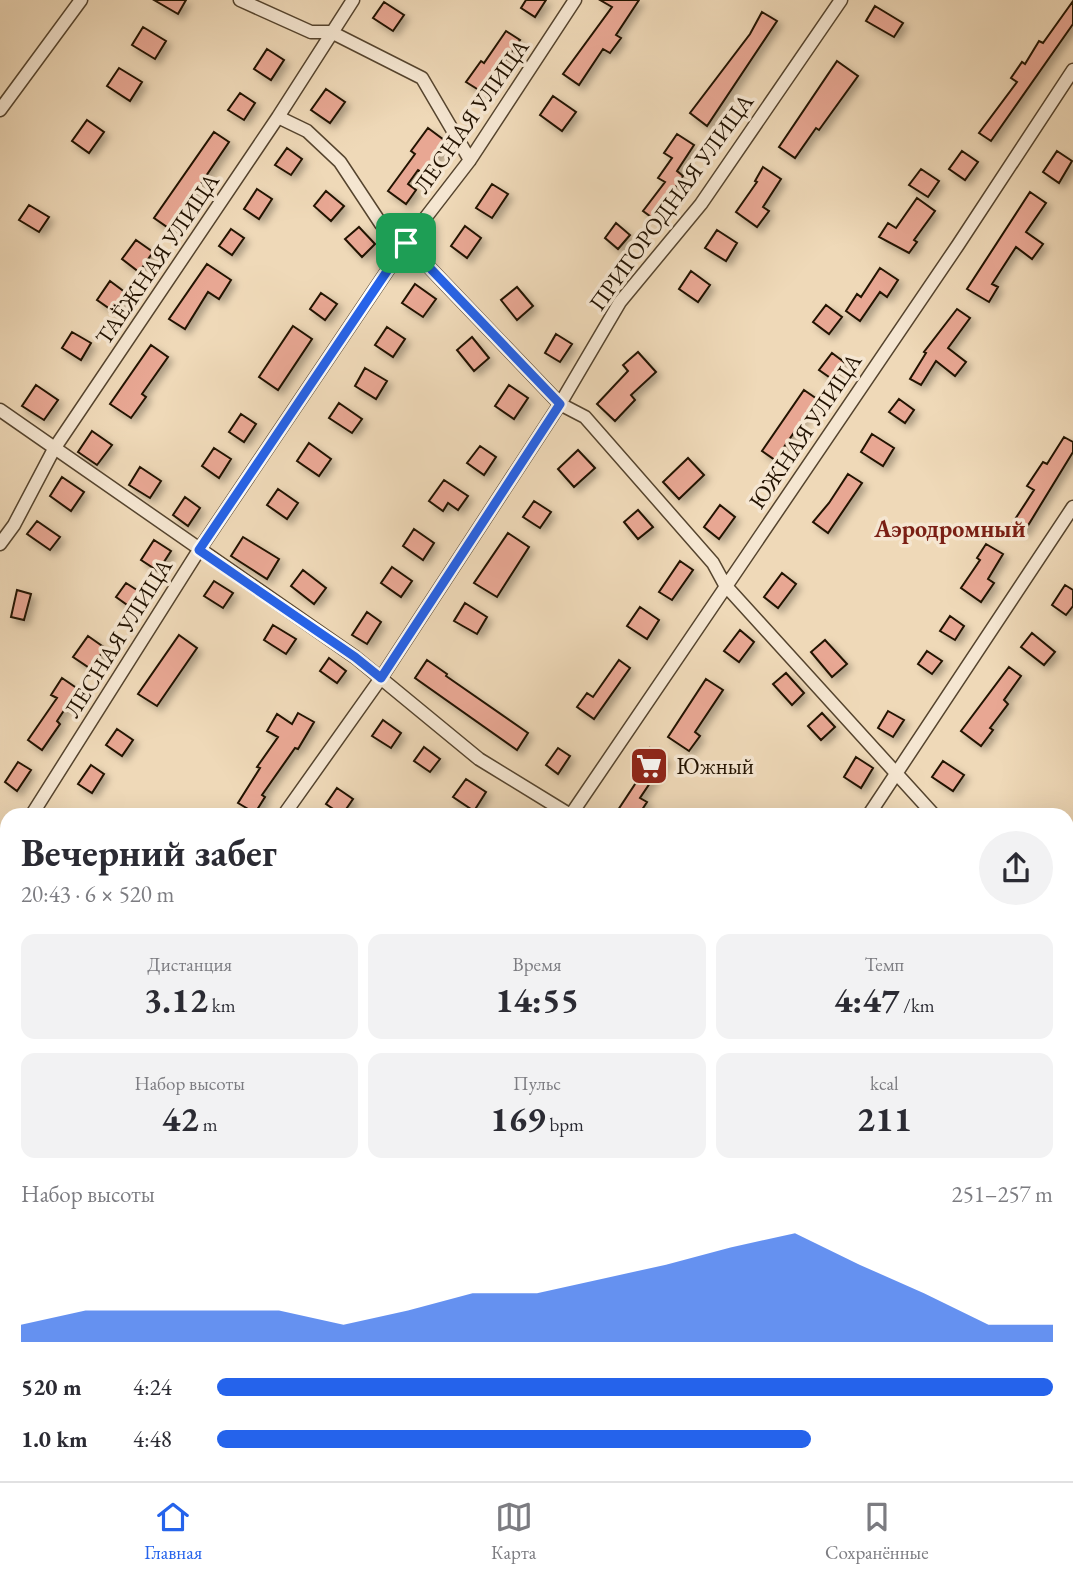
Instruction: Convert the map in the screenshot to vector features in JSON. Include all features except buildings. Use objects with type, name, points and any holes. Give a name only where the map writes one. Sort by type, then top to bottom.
[{"type":"street","points":[[0,110],[81,0]]},
{"type":"street","points":[[240,0],[311,32],[331,32],[422,78],[470,160]]},
{"type":"street","name":"ТАЁЖНАЯ УЛИЦА","points":[[0,544],[14,525],[54,449],[354,0]]},
{"type":"street","name":"ЛЕСНАЯ УЛИЦА","points":[[36,808],[199,550],[406,243],[470,160],[575,0]]},
{"type":"street","name":"ПРИГОРОДНАЯ УЛИЦА","points":[[289,808],[381,678],[560,404],[620,302],[701,204],[841,0]]},
{"type":"street","name":"ЮЖНАЯ УЛИЦА","points":[[576,808],[1073,70]]},
{"type":"street","points":[[278,117],[307,131],[340,162],[381,224],[406,243],[560,404],[585,417],[713,563],[725,584],[927,808]]},
{"type":"street","points":[[0,410],[355,657],[479,760],[559,808]]},
{"type":"street","points":[[873,808],[1073,507]]},
{"type":"place","name":"Южный","points":[[649,766]]},
{"type":"district","name":"Аэродромный","points":[[950,529]]},
{"type":"route","points":[[406,243],[560,404],[381,678],[355,657],[199,550],[406,243]]}]
